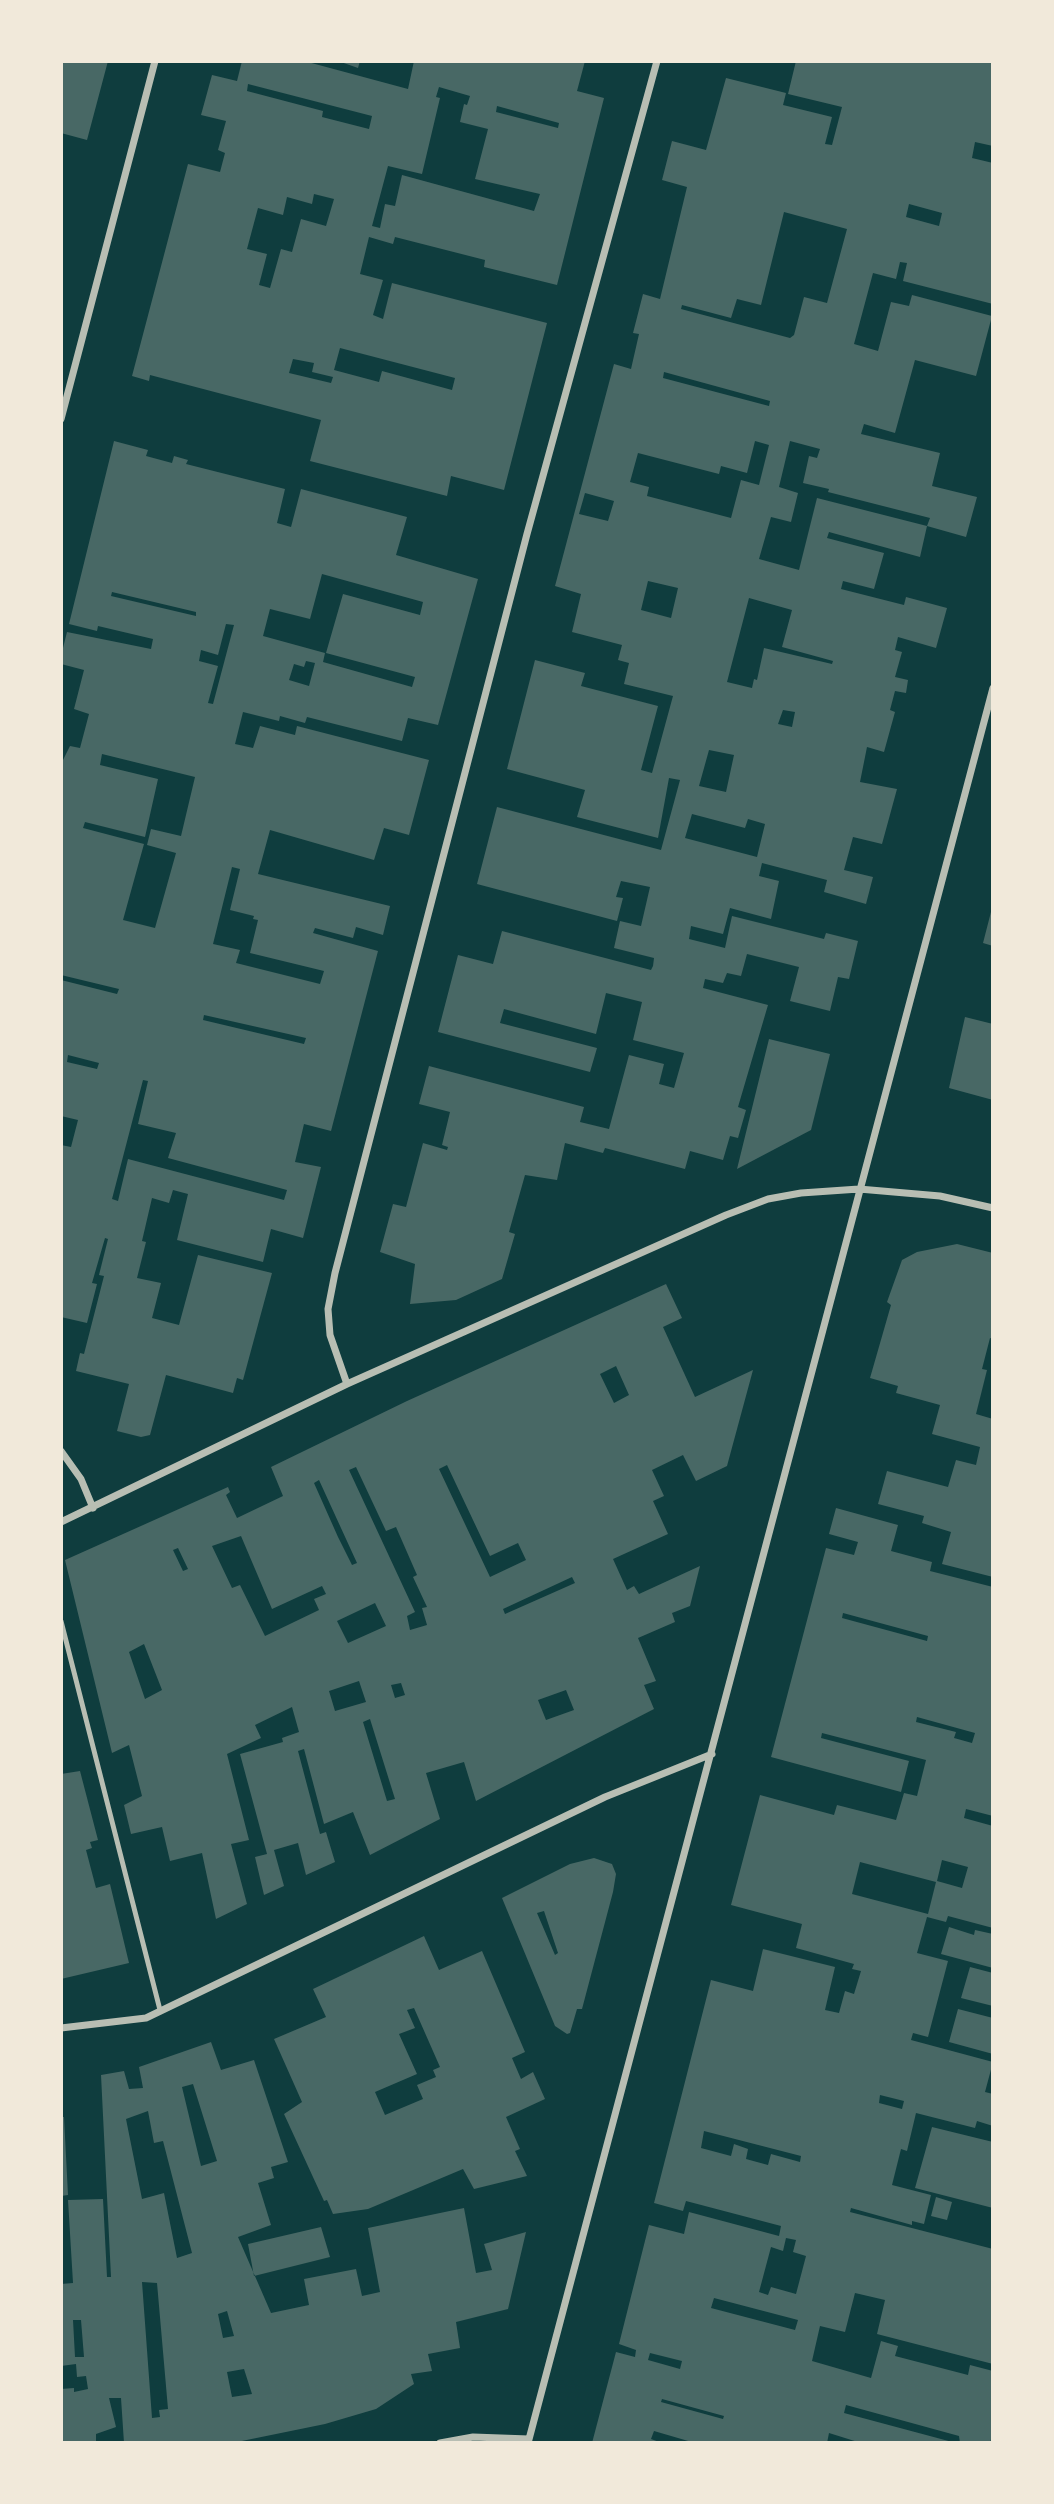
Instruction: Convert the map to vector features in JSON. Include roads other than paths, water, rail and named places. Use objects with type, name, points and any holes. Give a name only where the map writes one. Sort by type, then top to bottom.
[{"type":"street","points":[[61,419],[64,396],[155,61]]},
{"type":"street","points":[[347,1384],[331,1335],[328,1309],[335,1273],[527,534],[657,61]]},
{"type":"street","points":[[440,2443],[473,2437],[528,2441],[993,688]]},
{"type":"street","points":[[61,1522],[347,1384],[726,1215],[779,1197],[859,1189],[940,1196],[993,1208]]},
{"type":"street","points":[[61,1451],[81,1479],[93,1508]]},
{"type":"street","points":[[61,2028],[146,2018],[605,1797],[712,1754]]},
{"type":"lane","points":[[61,1621],[160,2010]]}]
